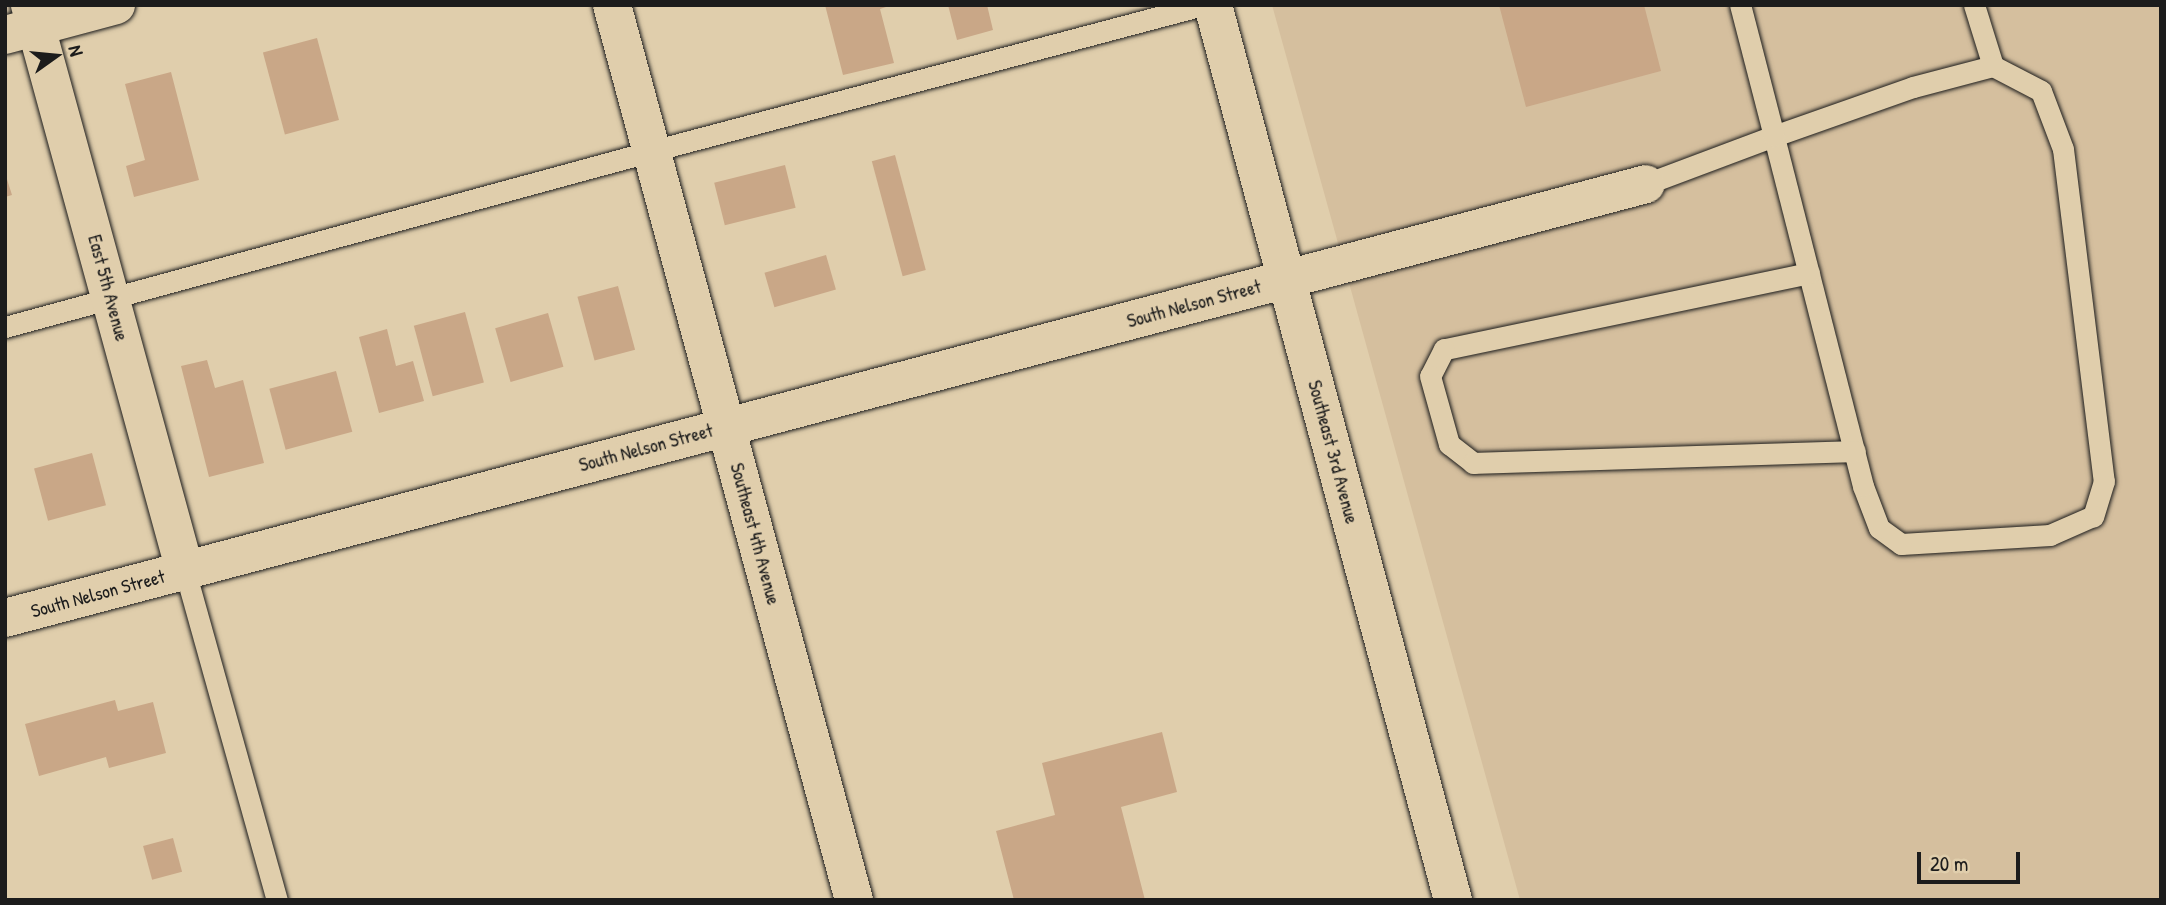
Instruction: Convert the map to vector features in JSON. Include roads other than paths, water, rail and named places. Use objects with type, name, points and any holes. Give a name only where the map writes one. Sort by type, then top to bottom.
[{"type":"street","points":[[24,22],[116,5]]},
{"type":"street","name":"Southeast 4th Avenue","points":[[612,5],[855,900]]},
{"type":"street","name":"Southeast 3rd Avenue","points":[[1213,5],[1453,900]]},
{"type":"street","name":"East 5th Avenue","points":[[24,22],[111,299],[185,571]]},
{"type":"street","name":"South Nelson Street","points":[[5,618],[1646,184]]},
{"type":"lane","points":[[5,327],[1203,5]]},
{"type":"lane","points":[[1646,184],[1774,136],[1913,87],[1993,66],[2041,91],[2063,149],[2104,481],[2093,516],[2050,536],[1901,544],[1879,528],[1855,451],[1809,273],[1774,136],[1741,5]]},
{"type":"lane","points":[[1974,5],[1993,66]]},
{"type":"lane","points":[[1809,273],[1444,349],[1430,376],[1449,444],[1473,463],[1855,451]]},
{"type":"lane","points":[[185,571],[277,900]]}]
